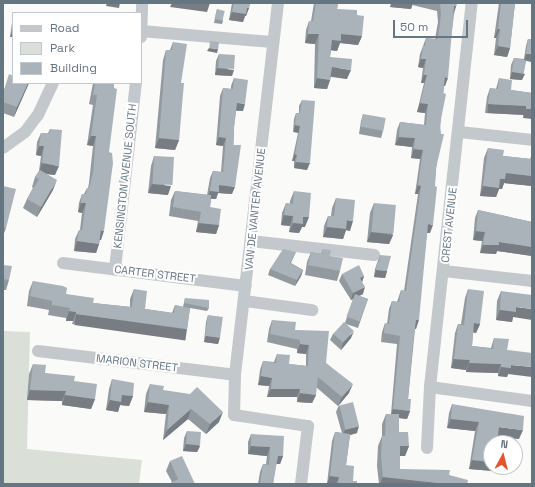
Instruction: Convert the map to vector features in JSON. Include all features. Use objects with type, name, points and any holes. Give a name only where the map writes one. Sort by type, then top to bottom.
[{"type":"street","name":"VAN DE VANTER AVENUE","points":[[278,3],[245,301],[235,375],[234,415],[308,426],[301,484]]},
{"type":"street","name":"CREST AVENUE","points":[[427,448],[430,387],[460,132],[472,3]]},
{"type":"street","points":[[142,33],[273,42]]},
{"type":"street","points":[[3,148],[25,132],[38,115],[53,84]]},
{"type":"street","name":"KENSINGTON AVENUE SOUTH","points":[[115,269],[136,84]]},
{"type":"street","points":[[460,132],[532,140]]},
{"type":"street","points":[[251,241],[374,255]]},
{"type":"street","name":"CARTER STREET","points":[[63,263],[246,286]]},
{"type":"street","points":[[444,271],[532,281]]},
{"type":"street","points":[[245,301],[312,310]]},
{"type":"street","name":"MARION STREET","points":[[38,352],[235,375]]},
{"type":"street","points":[[430,387],[532,401]]},
{"type":"green space","points":[[3,331],[30,332],[27,449],[142,460],[139,484],[3,484]]},
{"type":"building","points":[[234,3],[250,3],[246,14],[232,12]]},
{"type":"building","points":[[316,3],[338,3],[337,9],[357,10],[357,15],[364,16],[362,36],[341,34],[341,41],[332,40],[330,57],[352,59],[351,70],[332,67],[330,80],[317,78],[319,34],[308,34],[309,21],[313,21]]},
{"type":"building","points":[[440,3],[457,3],[456,6],[454,6],[448,78],[445,77],[443,93],[446,94],[440,124],[441,134],[444,134],[436,168],[435,186],[437,187],[433,225],[428,224],[419,320],[416,320],[413,343],[408,399],[411,399],[410,411],[393,409],[400,336],[384,333],[385,323],[389,324],[392,301],[399,302],[401,290],[406,291],[421,186],[418,185],[423,150],[414,149],[415,138],[399,137],[400,122],[426,125],[428,104],[420,103],[427,75],[424,75],[426,59],[421,59],[426,38],[438,39],[441,14]]},
{"type":"building","points":[[501,3],[515,3],[510,48],[498,46]]},
{"type":"building","points":[[217,9],[225,11],[222,21],[215,19]]},
{"type":"building","points":[[528,39],[532,39],[532,54],[526,54]]},
{"type":"building","points":[[210,41],[219,42],[218,49],[209,48]]},
{"type":"building","points":[[173,42],[187,44],[181,83],[184,83],[179,140],[159,138],[166,50],[172,50]]},
{"type":"building","points":[[219,54],[235,55],[234,69],[218,68]]},
{"type":"building","points":[[514,58],[526,60],[524,74],[512,72]]},
{"type":"building","points":[[9,74],[12,76],[12,84],[28,84],[17,107],[3,102],[3,93]]},
{"type":"building","points":[[234,78],[248,80],[245,104],[237,103],[234,127],[233,145],[241,145],[235,187],[219,185],[219,192],[210,191],[213,171],[223,172],[226,138],[219,137],[223,88],[233,89]]},
{"type":"building","points":[[499,78],[512,80],[511,90],[532,93],[532,109],[526,109],[526,106],[488,104],[490,88],[498,89]]},
{"type":"building","points":[[95,84],[114,84],[114,88],[117,89],[109,152],[112,153],[113,163],[104,231],[101,230],[99,244],[77,241],[79,230],[82,230],[86,203],[81,203],[82,194],[86,194],[93,173],[96,136],[91,136],[97,95],[93,95]]},
{"type":"building","points":[[302,100],[315,101],[310,163],[296,162],[297,155],[295,154],[300,126],[295,125],[296,113],[300,113]]},
{"type":"building","points":[[363,114],[386,118],[383,131],[361,127]]},
{"type":"building","points":[[50,129],[62,130],[59,166],[42,163],[44,146],[39,146],[41,133],[49,133]]},
{"type":"building","points":[[488,148],[504,150],[503,156],[532,159],[532,176],[506,173],[505,179],[500,179],[499,188],[483,186]]},
{"type":"building","points":[[154,156],[174,157],[173,185],[153,184]]},
{"type":"building","points":[[40,170],[57,180],[41,207],[27,199],[39,179],[35,177]]},
{"type":"building","points":[[3,186],[16,189],[6,228],[3,227]]},
{"type":"building","points":[[175,191],[211,195],[210,207],[221,209],[219,225],[199,223],[201,212],[173,207]]},
{"type":"building","points":[[294,191],[311,193],[309,217],[303,217],[303,224],[293,223],[293,216],[284,215],[286,203],[293,204]]},
{"type":"building","points":[[336,198],[355,200],[353,221],[347,220],[346,229],[327,227],[328,216],[334,216]]},
{"type":"building","points":[[374,203],[396,205],[393,234],[371,232]]},
{"type":"building","points":[[478,210],[532,222],[532,247],[499,242],[499,245],[483,245],[485,232],[476,231]]},
{"type":"building","points":[[283,249],[296,252],[290,263],[303,270],[297,280],[270,269]]},
{"type":"building","points":[[323,249],[331,250],[330,256],[343,258],[340,271],[308,265],[311,252],[322,254]]},
{"type":"building","points":[[380,255],[391,256],[387,271],[376,270]]},
{"type":"building","points":[[3,265],[12,266],[9,280],[3,279]]},
{"type":"building","points":[[359,265],[364,276],[360,278],[365,287],[353,293],[342,274]]},
{"type":"building","points":[[33,281],[63,286],[67,288],[66,294],[94,298],[93,303],[132,307],[134,289],[147,291],[145,309],[174,313],[175,305],[190,308],[187,329],[76,314],[76,312],[69,311],[70,308],[52,305],[52,301],[30,296]]},
{"type":"building","points":[[468,289],[484,291],[480,324],[474,323],[472,346],[493,349],[494,338],[509,339],[507,350],[532,353],[532,367],[511,365],[511,368],[501,367],[501,364],[469,363],[470,360],[454,359],[458,324],[464,325]]},
{"type":"building","points":[[501,291],[532,295],[532,309],[516,307],[516,312],[500,310]]},
{"type":"building","points":[[355,294],[368,299],[359,321],[346,316]]},
{"type":"building","points":[[185,298],[209,300],[209,308],[184,303]]},
{"type":"building","points":[[208,315],[223,317],[220,338],[205,336]]},
{"type":"building","points":[[272,320],[296,322],[295,330],[329,331],[326,363],[353,384],[342,397],[318,377],[316,395],[300,393],[300,389],[271,389],[272,378],[261,376],[263,361],[276,363],[277,354],[290,355],[289,364],[308,366],[309,345],[300,344],[300,340],[270,334]]},
{"type":"building","points":[[344,322],[354,331],[343,343],[333,334]]},
{"type":"building","points":[[33,364],[46,365],[45,373],[75,376],[74,381],[97,384],[95,399],[65,395],[66,391],[30,390]]},
{"type":"building","points":[[112,379],[134,383],[133,396],[122,395],[121,402],[110,400]]},
{"type":"building","points":[[150,384],[164,386],[163,390],[190,394],[197,387],[223,412],[210,424],[191,409],[167,430],[169,405],[148,402]]},
{"type":"building","points":[[353,402],[359,426],[345,430],[339,405]]},
{"type":"building","points":[[452,404],[524,416],[523,430],[499,427],[498,435],[483,435],[483,461],[472,460],[479,422],[451,419]]},
{"type":"building","points":[[386,414],[399,414],[399,432],[408,432],[409,446],[400,446],[400,469],[450,470],[449,475],[468,480],[467,484],[447,484],[383,477],[381,456],[382,436],[385,436]]},
{"type":"building","points":[[187,431],[201,432],[200,445],[186,444]]},
{"type":"building","points":[[335,432],[350,434],[346,465],[354,466],[353,481],[357,481],[357,484],[338,484],[339,477],[330,476]]},
{"type":"building","points":[[251,434],[284,436],[283,456],[278,456],[273,484],[260,484],[263,464],[269,465],[270,447],[251,446]]},
{"type":"building","points":[[182,456],[195,484],[171,483],[178,479],[170,461]]}]
